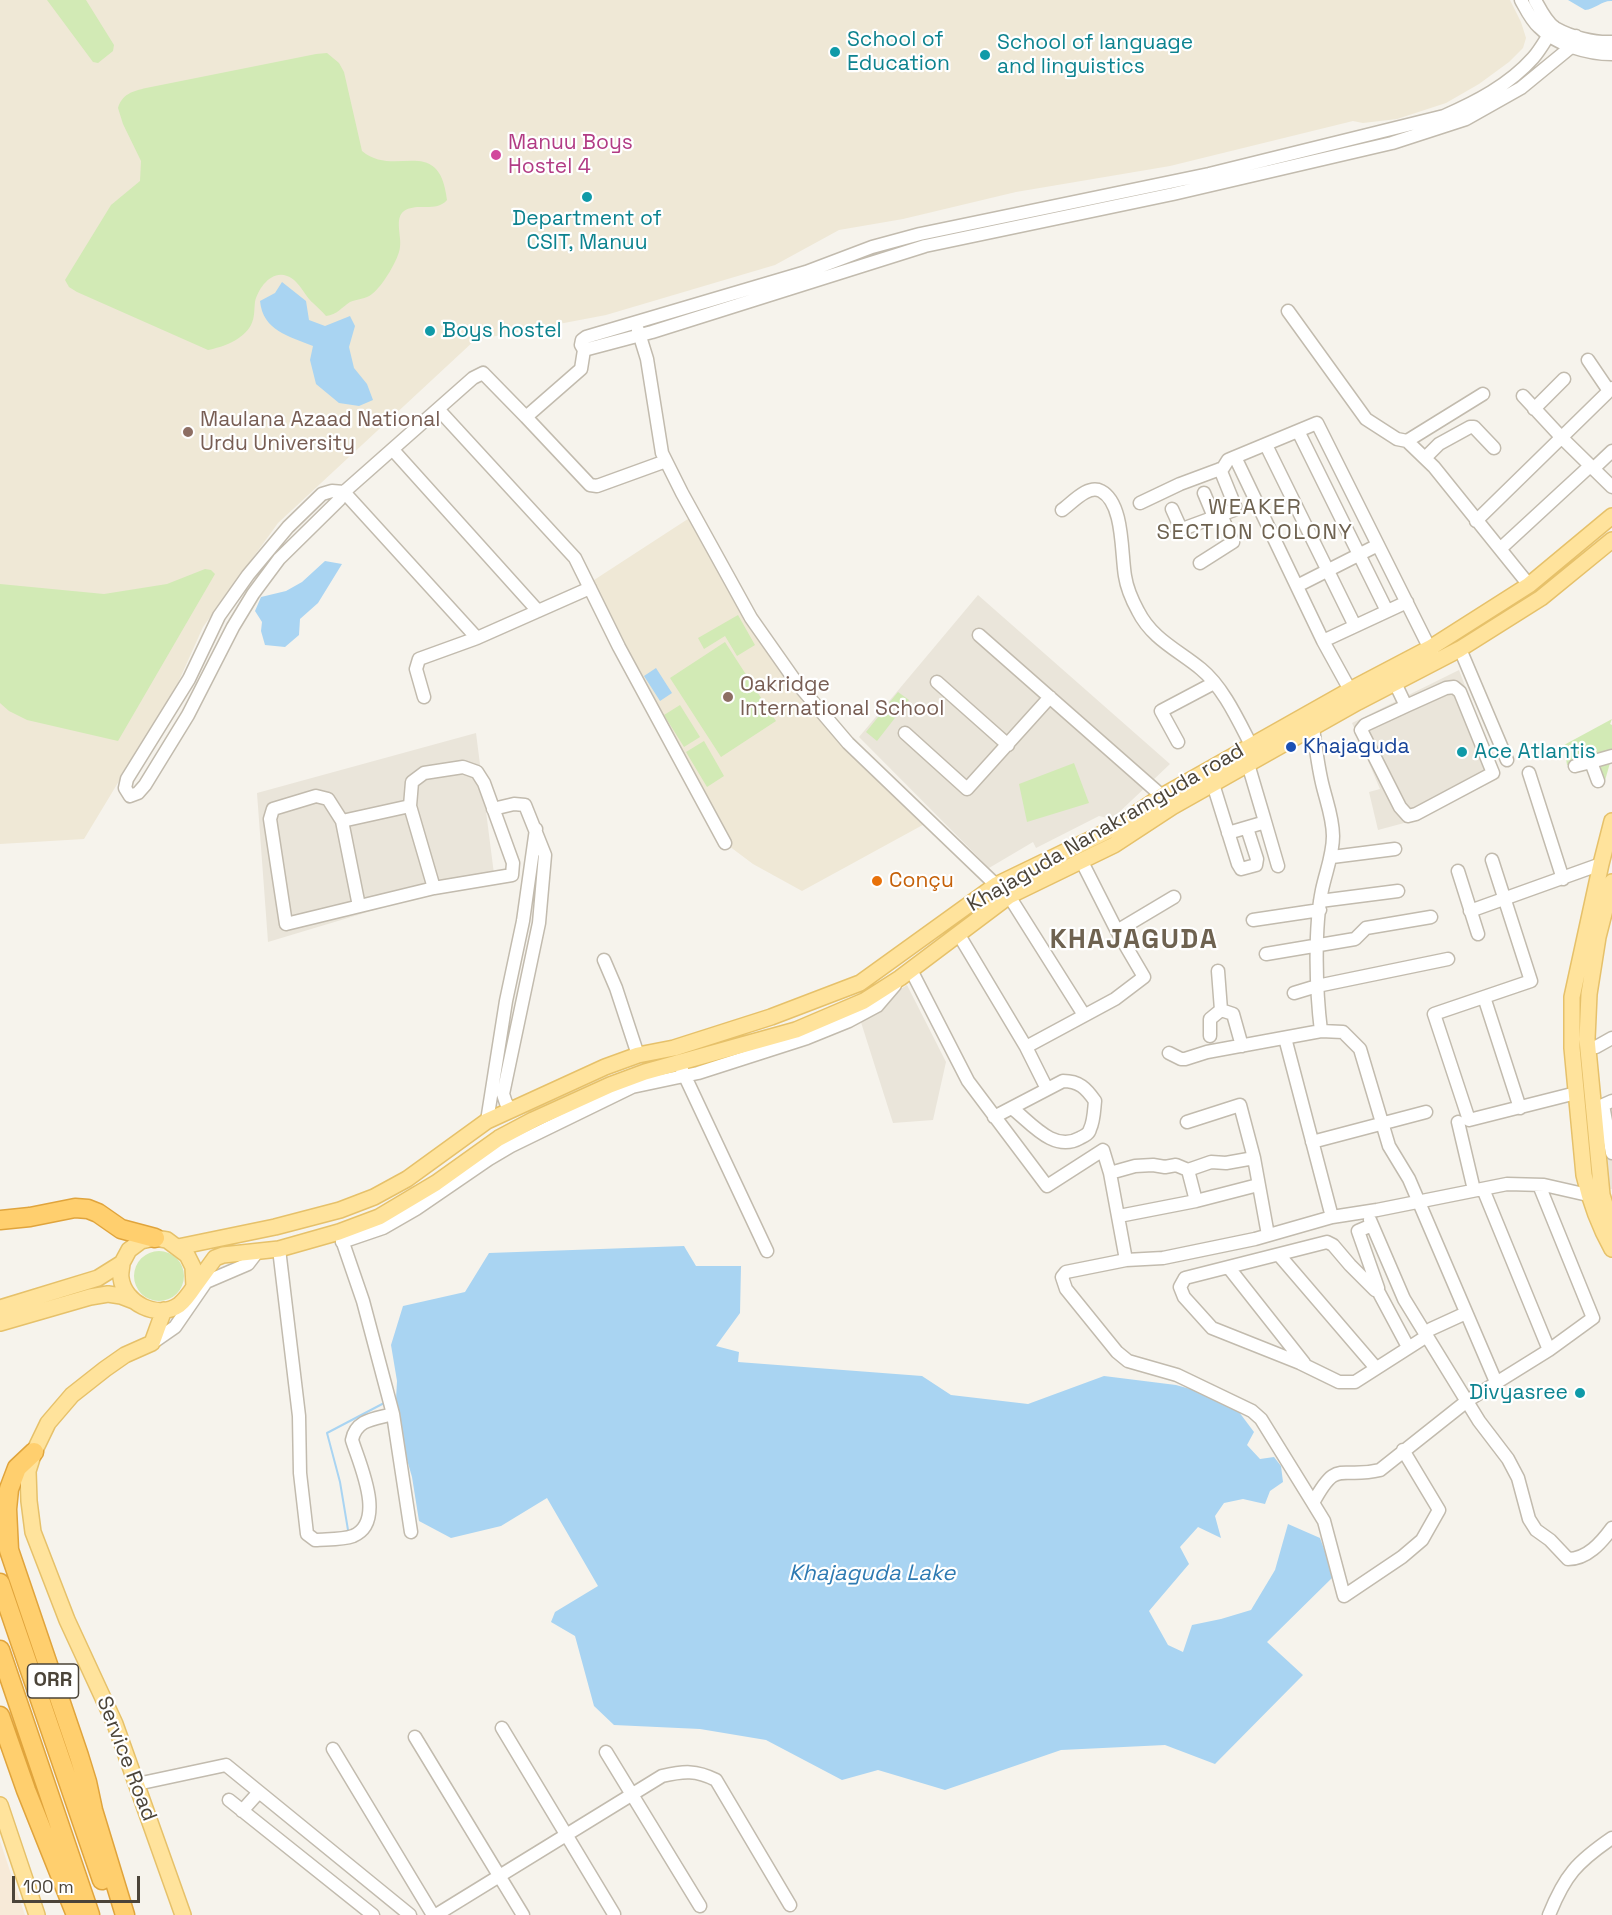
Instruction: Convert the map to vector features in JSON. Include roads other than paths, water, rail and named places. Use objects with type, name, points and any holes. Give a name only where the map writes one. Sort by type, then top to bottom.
[{"type":"highway","points":[[0,1220],[75,1208],[88,1209],[121,1229],[155,1238]]},
{"type":"highway","name":"ORR","points":[[34,1452],[17,1468],[9,1489],[7,1509],[9,1550],[79,1756],[125,1915]]},
{"type":"highway","name":"ORR","points":[[0,1583],[114,1915]]},
{"type":"highway","name":"ORR","points":[[0,1650],[90,1915]]},
{"type":"highway","points":[[0,1716],[26,1790],[76,1915]]},
{"type":"main road","name":"Khajaguda Nanakramguda road","points":[[194,1287],[215,1258],[341,1237],[410,1200],[499,1138],[588,1102],[640,1074],[681,1069],[796,1030],[864,1001],[906,974],[1009,896],[1114,845],[1172,807],[1395,683],[1528,585],[1612,516]]},
{"type":"main road","name":"Khajaguda Nanakramguda road","points":[[178,1247],[275,1227],[340,1210],[374,1197],[407,1179],[487,1121],[605,1067],[638,1055],[703,1040],[860,984],[996,885],[1116,826],[1162,796],[1350,690],[1433,655],[1460,649],[1541,598],[1612,540]]},
{"type":"main road","points":[[1612,821],[1601,864],[1591,940],[1588,994],[1588,1048],[1605,1144],[1602,1195],[1609,1210],[1612,1227]]},
{"type":"main road","points":[[1612,882],[1572,997],[1572,1048],[1584,1175],[1588,1195],[1602,1231],[1612,1249]]},
{"type":"main road","points":[[155,1238],[168,1240],[178,1247],[187,1255],[193,1267],[194,1287],[180,1304],[164,1310],[143,1308],[126,1292],[121,1278],[122,1263],[129,1250],[141,1242],[155,1238]]},
{"type":"main road","points":[[0,1308],[86,1283],[122,1263]]},
{"type":"main road","points":[[0,1323],[108,1294],[137,1302]]},
{"type":"main road","points":[[152,1343],[164,1310]]},
{"type":"main road","name":"Service Road","points":[[152,1343],[125,1355],[72,1395],[48,1423],[28,1471],[33,1532],[67,1620],[115,1724],[183,1915]]},
{"type":"main road","points":[[0,1805],[37,1915]]},
{"type":"street","points":[[1521,0],[1538,27],[1612,54]]},
{"type":"street","points":[[1535,0],[1551,31]]},
{"type":"street","points":[[583,345],[636,322],[806,272],[872,247],[920,234],[1209,174],[1444,116],[1468,105],[1513,76],[1533,58],[1551,31]]},
{"type":"street","points":[[583,345],[639,335],[925,246],[1173,194],[1392,143],[1466,119],[1521,88],[1573,41],[1612,42]]},
{"type":"street","points":[[1288,311],[1366,419],[1397,439],[1407,441],[1425,458],[1528,585]]},
{"type":"street","points":[[636,322],[647,359],[662,453],[752,618],[796,682],[848,743],[996,885]]},
{"type":"street","points":[[526,417],[581,369],[583,345]]},
{"type":"street","points":[[1476,520],[1611,389],[1588,360]]},
{"type":"street","points":[[477,638],[344,492],[332,490],[322,494],[281,535],[231,600],[209,634],[189,679],[127,779],[125,788],[130,796],[138,793],[145,785],[188,715],[233,627],[279,558],[339,500],[344,492],[473,378],[483,373],[590,485],[597,486],[666,460]]},
{"type":"street","points":[[1534,409],[1564,379]]},
{"type":"street","points":[[1407,441],[1483,394]]},
{"type":"street","points":[[1523,396],[1612,487]]},
{"type":"street","points":[[438,409],[568,549],[581,568],[629,667],[724,843]]},
{"type":"street","points":[[1140,503],[1180,484],[1220,469],[1228,460],[1317,423],[1433,655]]},
{"type":"street","points":[[1425,458],[1439,444],[1474,427],[1494,448]]},
{"type":"street","points":[[1298,431],[1387,611]]},
{"type":"street","points":[[1266,445],[1355,626]]},
{"type":"street","points":[[393,450],[538,611]]},
{"type":"street","points":[[1500,549],[1612,451]]},
{"type":"street","points":[[1235,457],[1323,641],[1350,690]]},
{"type":"street","points":[[1172,510],[1179,530],[1234,510],[1235,506],[1220,469]]},
{"type":"street","points":[[1062,510],[1094,489],[1102,491],[1109,498],[1118,516],[1125,578],[1141,616],[1163,643],[1202,670],[1214,683],[1251,745]]},
{"type":"street","points":[[1200,564],[1233,542],[1204,493]]},
{"type":"street","points":[[1297,586],[1378,546]]},
{"type":"street","points":[[424,697],[416,669],[419,658],[477,638],[590,588]]},
{"type":"street","points":[[1323,641],[1407,602]]},
{"type":"street","points":[[979,635],[1162,796]]},
{"type":"street","points":[[1460,649],[1506,760]]},
{"type":"street","points":[[937,682],[1008,745]]},
{"type":"street","points":[[1178,742],[1161,711],[1214,683]]},
{"type":"street","points":[[1395,683],[1406,706]]},
{"type":"street","points":[[1454,687],[1460,692],[1493,773],[1426,809],[1408,816],[1400,807],[1361,730],[1365,725],[1406,706],[1446,688],[1454,687]]},
{"type":"street","points":[[905,733],[967,789],[1050,697]]},
{"type":"street","points":[[1313,728],[1322,784],[1333,823],[1332,857],[1322,889],[1320,905],[1317,986],[1321,1031]]},
{"type":"street","points":[[1575,766],[1612,756]]},
{"type":"street","points":[[1591,762],[1598,781]]},
{"type":"street","points":[[1248,764],[1278,866]]},
{"type":"street","points":[[359,906],[342,821],[332,804],[322,796],[316,796],[273,809],[270,819],[286,924],[434,888],[512,875],[513,863],[481,776],[471,769],[463,767],[424,773],[412,782],[410,806],[434,888]]},
{"type":"street","points":[[1529,773],[1563,879]]},
{"type":"street","points":[[1213,784],[1241,869],[1256,865],[1257,858],[1247,828]]},
{"type":"street","points":[[493,810],[525,805],[545,855],[539,923],[503,1094],[512,1110]]},
{"type":"street","points":[[342,821],[410,806]]},
{"type":"street","points":[[1228,833],[1262,823],[1264,818]]},
{"type":"street","points":[[487,1121],[536,829]]},
{"type":"street","points":[[1332,857],[1395,849]]},
{"type":"street","points":[[1026,1047],[1115,999],[1144,977],[1117,931],[1081,860]]},
{"type":"street","points":[[1492,860],[1531,981],[1434,1014],[1469,1120],[1576,1093]]},
{"type":"street","points":[[1470,910],[1601,864]]},
{"type":"street","points":[[1458,871],[1478,934]]},
{"type":"street","points":[[1253,920],[1398,891]]},
{"type":"street","points":[[1009,896],[1084,1015]]},
{"type":"street","points":[[1117,931],[1174,897]]},
{"type":"street","points":[[1266,954],[1355,939],[1366,928],[1431,917]]},
{"type":"street","points":[[959,934],[1026,1047],[1047,1089]]},
{"type":"street","points":[[1294,993],[1317,986],[1448,959]]},
{"type":"street","points":[[604,960],[616,988],[638,1055]]},
{"type":"street","points":[[1218,971],[1221,1011]]},
{"type":"street","points":[[906,974],[981,1101],[1047,1186],[1103,1150],[1119,1216],[1126,1260]]},
{"type":"street","points":[[1484,997],[1520,1108]]},
{"type":"street","points":[[1210,1036],[1210,1019],[1221,1011]]},
{"type":"street","points":[[1221,1011],[1233,1014],[1242,1046]]},
{"type":"street","points":[[1169,1053],[1185,1059],[1207,1052],[1321,1031],[1343,1032],[1360,1049],[1389,1146],[1408,1179],[1496,1382]]},
{"type":"street","points":[[1285,1038],[1332,1217]]},
{"type":"street","points":[[1588,1048],[1596,1047],[1612,1038]]},
{"type":"street","points":[[681,1069],[767,1251]]},
{"type":"street","points":[[994,1117],[1063,1081],[1074,1081],[1089,1092],[1095,1101],[1090,1130],[1074,1142],[1065,1143],[1042,1135],[1012,1108]]},
{"type":"street","points":[[1605,1144],[1604,1105],[1612,1101]]},
{"type":"street","points":[[1187,1122],[1239,1105],[1254,1158],[1268,1235]]},
{"type":"street","points":[[1312,1142],[1426,1112]]},
{"type":"street","points":[[1458,1122],[1478,1190],[1549,1350]]},
{"type":"street","points":[[1110,1173],[1135,1166],[1153,1165],[1165,1167],[1176,1165],[1188,1170],[1211,1162],[1226,1163],[1254,1158]]},
{"type":"street","points":[[1188,1170],[1196,1201]]},
{"type":"street","points":[[1403,1450],[1439,1510],[1422,1540],[1402,1557],[1344,1596],[1324,1521],[1261,1419],[1252,1411],[1177,1375],[1128,1361],[1112,1346],[1066,1289],[1062,1277],[1066,1272],[1126,1260],[1163,1258],[1268,1235],[1332,1217],[1507,1184],[1539,1185],[1588,1195]]},
{"type":"street","points":[[1119,1216],[1196,1201],[1258,1185]]},
{"type":"street","points":[[1313,1503],[1331,1475],[1340,1472],[1362,1473],[1380,1470],[1467,1401],[1549,1350],[1593,1318],[1539,1185]]},
{"type":"street","points":[[1365,1211],[1404,1299],[1429,1332],[1479,1421],[1508,1459],[1518,1478],[1529,1519],[1536,1530],[1550,1540],[1568,1559],[1578,1559],[1586,1555],[1612,1528]]},
{"type":"street","points":[[1372,1225],[1358,1231],[1377,1289],[1408,1347]]},
{"type":"street","points":[[341,1237],[363,1301],[393,1414],[411,1532]]},
{"type":"street","points":[[1377,1289],[1350,1265],[1334,1245],[1327,1242],[1185,1278],[1180,1287],[1184,1297],[1212,1328],[1305,1365],[1339,1382],[1355,1382],[1429,1332],[1466,1313]]},
{"type":"street","points":[[279,1249],[299,1416],[300,1473],[305,1530],[310,1538],[315,1540],[353,1536],[364,1526],[368,1519],[370,1504],[352,1440],[353,1433],[356,1427],[363,1422],[393,1414]]},
{"type":"street","points":[[152,1343],[175,1327],[206,1282],[248,1264],[258,1251]]},
{"type":"street","points":[[1279,1256],[1376,1368]]},
{"type":"street","points":[[1228,1268],[1305,1365]]},
{"type":"street","points":[[502,1728],[614,1914]]},
{"type":"street","points":[[415,1737],[523,1915]]},
{"type":"street","points":[[333,1749],[435,1915],[662,1776],[682,1772],[702,1773],[716,1780],[790,1905]]},
{"type":"street","points":[[606,1752],[700,1906]]},
{"type":"street","points":[[136,1784],[226,1765],[410,1915]]},
{"type":"street","points":[[242,1811],[259,1792]]},
{"type":"street","points":[[229,1800],[373,1915]]},
{"type":"street","points":[[1549,1915],[1563,1884],[1584,1858],[1612,1838]]},
{"type":"water","points":[[1568,0],[1612,0],[1612,1],[1585,10]]},
{"type":"water","points":[[282,282],[306,301],[309,320],[325,326],[350,316],[355,326],[349,347],[354,368],[367,384],[373,400],[359,406],[339,403],[316,384],[310,360],[313,346],[279,331],[266,319],[262,311],[260,301],[275,293]]},
{"type":"water","points":[[325,561],[342,564],[318,603],[300,619],[299,635],[285,647],[265,645],[261,631],[262,622],[255,611],[261,597],[286,591],[302,582]]},
{"type":"water","points":[[656,668],[672,693],[660,701],[644,676]]},
{"type":"water","name":"Khajaguda Lake","points":[[684,1246],[696,1266],[741,1266],[740,1313],[716,1346],[739,1352],[738,1362],[922,1376],[951,1395],[1028,1404],[1104,1376],[1176,1385],[1230,1400],[1254,1432],[1247,1445],[1260,1459],[1274,1457],[1281,1466],[1283,1482],[1270,1491],[1265,1504],[1243,1499],[1224,1503],[1215,1516],[1221,1538],[1198,1527],[1180,1547],[1189,1564],[1149,1611],[1168,1645],[1183,1652],[1192,1625],[1251,1610],[1275,1570],[1288,1524],[1320,1538],[1334,1576],[1267,1642],[1303,1675],[1215,1764],[1165,1745],[1061,1750],[945,1790],[878,1770],[842,1780],[766,1740],[700,1729],[614,1725],[594,1706],[575,1636],[551,1622],[555,1612],[598,1586],[547,1498],[501,1526],[451,1538],[419,1521],[412,1477],[395,1418],[397,1381],[391,1345],[403,1306],[465,1292],[489,1253]]},
{"type":"waterway","points":[[348,1530],[340,1482],[327,1433],[386,1402]]},
{"type":"place","name":"School of Education","points":[[835,52]]},
{"type":"place","name":"School of language and linguistics","points":[[985,55]]},
{"type":"place","name":"Manuu Boys Hostel 4","points":[[496,155]]},
{"type":"place","name":"Department of CSIT, Manuu","points":[[587,197]]},
{"type":"place","name":"Boys hostel","points":[[430,331]]},
{"type":"place","name":"Maulana Azaad National Urdu University","points":[[188,432]]},
{"type":"place","name":"Oakridge International School","points":[[728,697]]},
{"type":"place","name":"Khajaguda","points":[[1291,747]]},
{"type":"place","name":"Ace Atlantis","points":[[1462,752]]},
{"type":"place","name":"Conçu","points":[[877,881]]},
{"type":"place","name":"Divyasree","points":[[1580,1393]]},
{"type":"district","name":"WEAKER SECTION COLONY","points":[[1255,520]]},
{"type":"district","name":"KHAJAGUDA","points":[[1134,941]]}]
